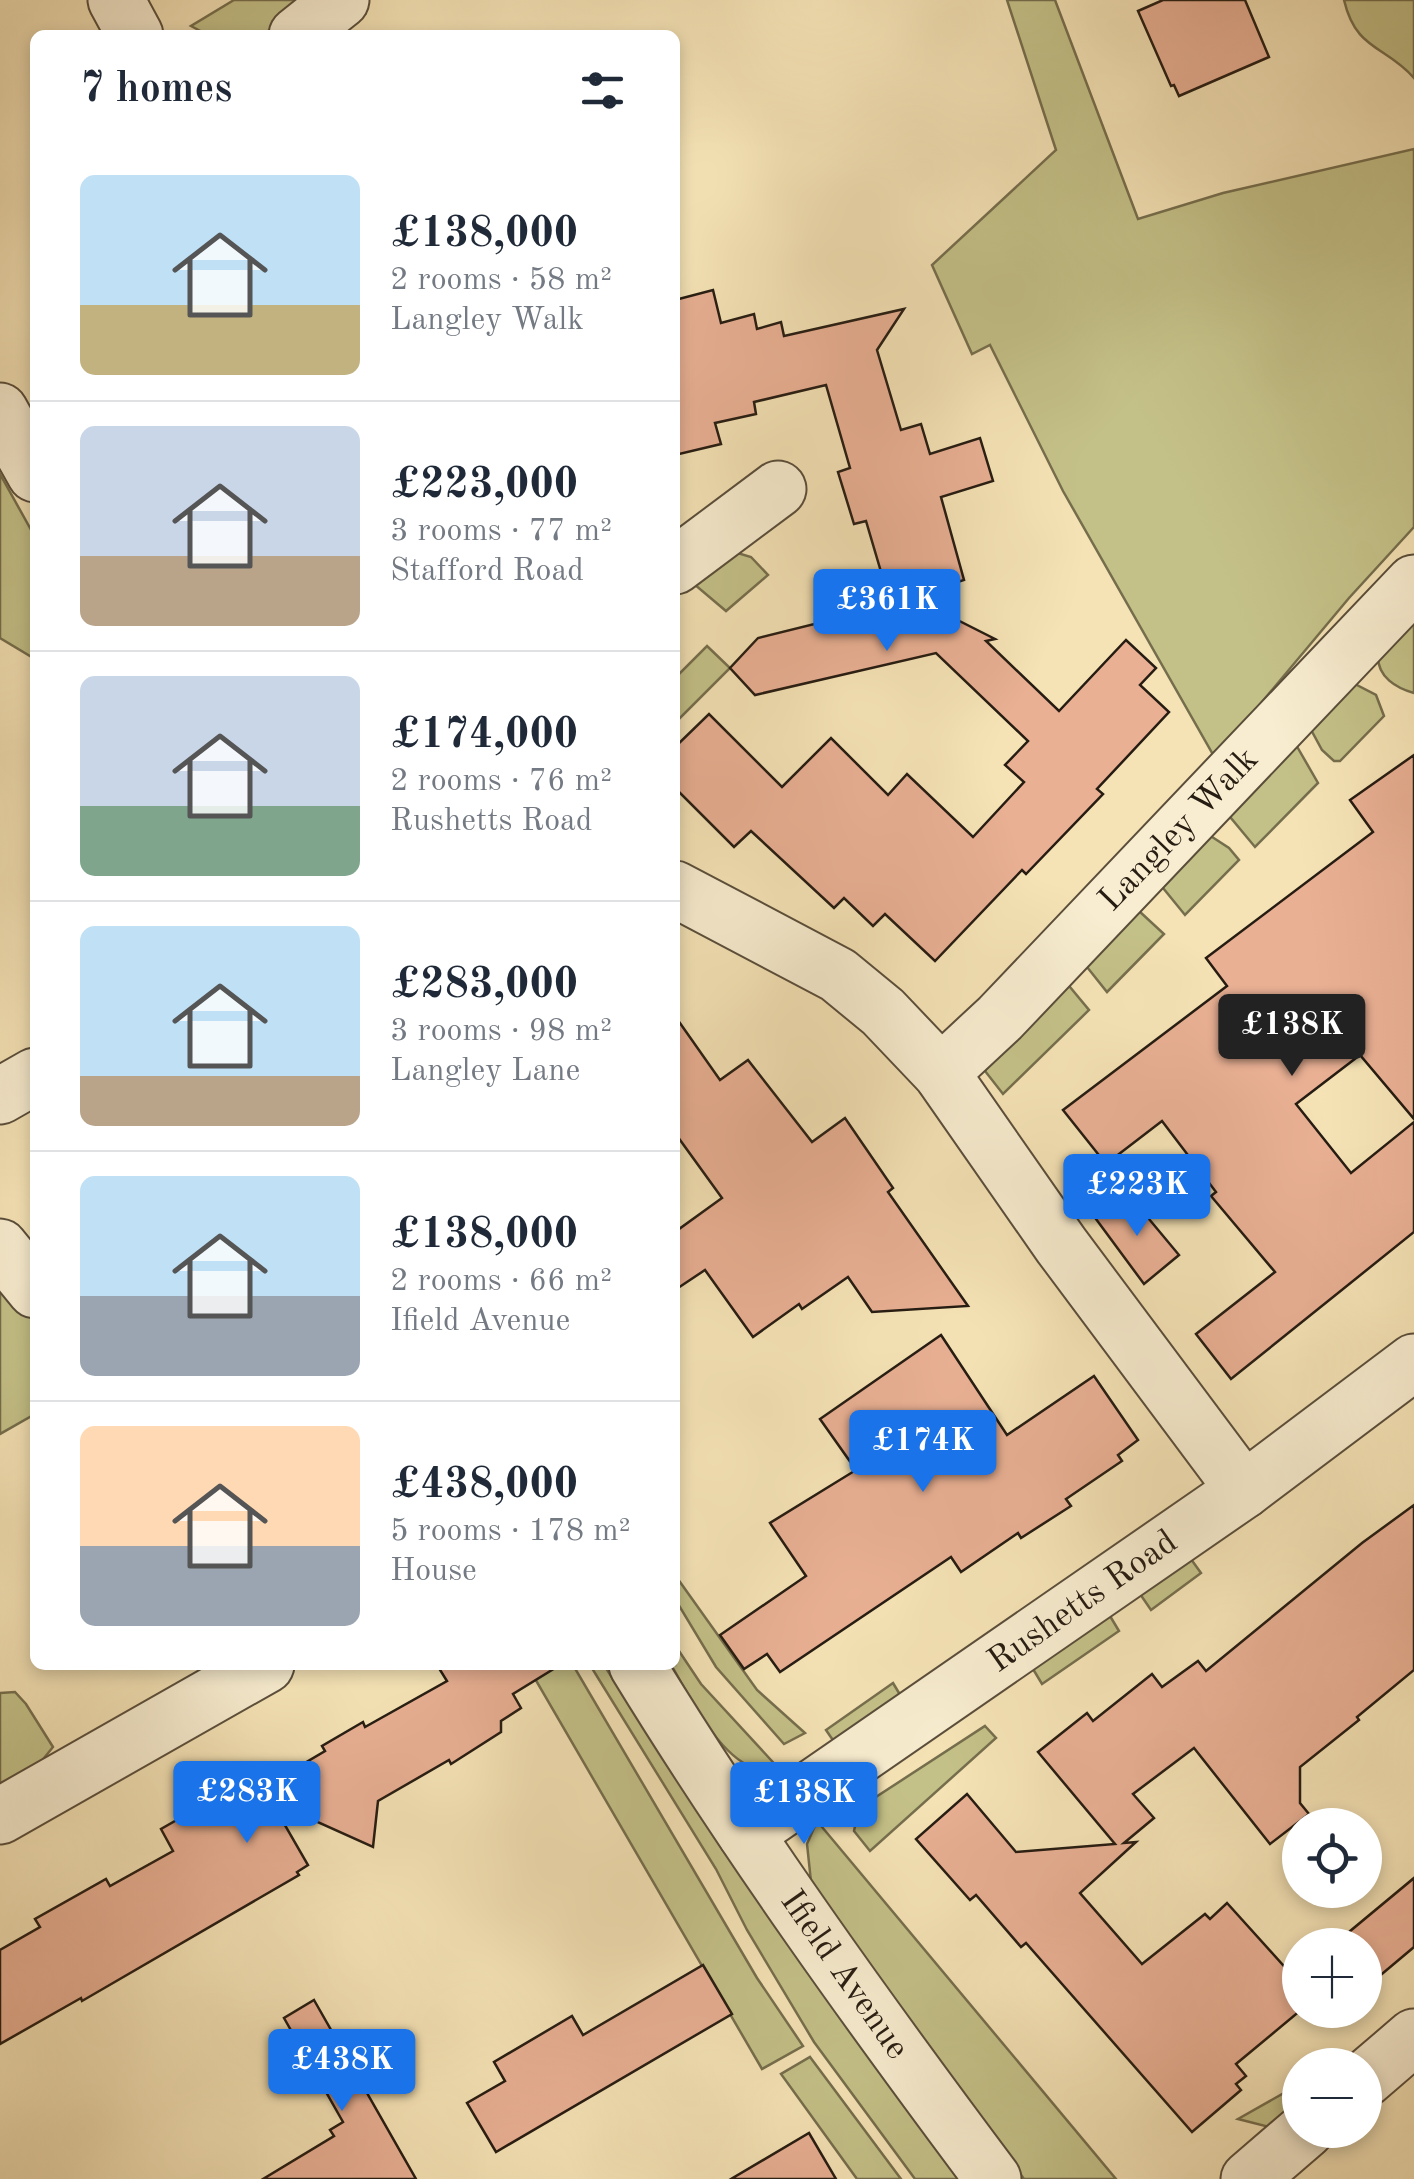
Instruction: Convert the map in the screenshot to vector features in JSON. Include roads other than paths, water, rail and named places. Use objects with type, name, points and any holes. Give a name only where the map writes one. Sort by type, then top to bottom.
[{"type":"street","points":[[116,0],[132,30]]},
{"type":"street","points":[[303,30],[341,0]]},
{"type":"street","points":[[0,411],[30,465]]},
{"type":"street","points":[[680,562],[778,489]]},
{"type":"street","name":"Langley Walk","points":[[941,1073],[1000,1018],[1414,583]]},
{"type":"street","points":[[680,892],[838,976],[883,1012],[941,1073],[1061,1245],[1244,1490]]},
{"type":"street","points":[[0,1096],[30,1079]]},
{"type":"street","points":[[0,1247],[30,1284]]},
{"type":"street","name":"Rushetts Road","points":[[746,1834],[1244,1490],[1414,1362]]},
{"type":"street","points":[[0,1816],[257,1670]]},
{"type":"street","name":"Ifield Avenue","points":[[640,1670],[746,1834],[900,2054],[994,2179]]},
{"type":"street","points":[[1382,2064],[1414,2037]]},
{"type":"street","points":[[1249,2179],[1285,2148]]}]
